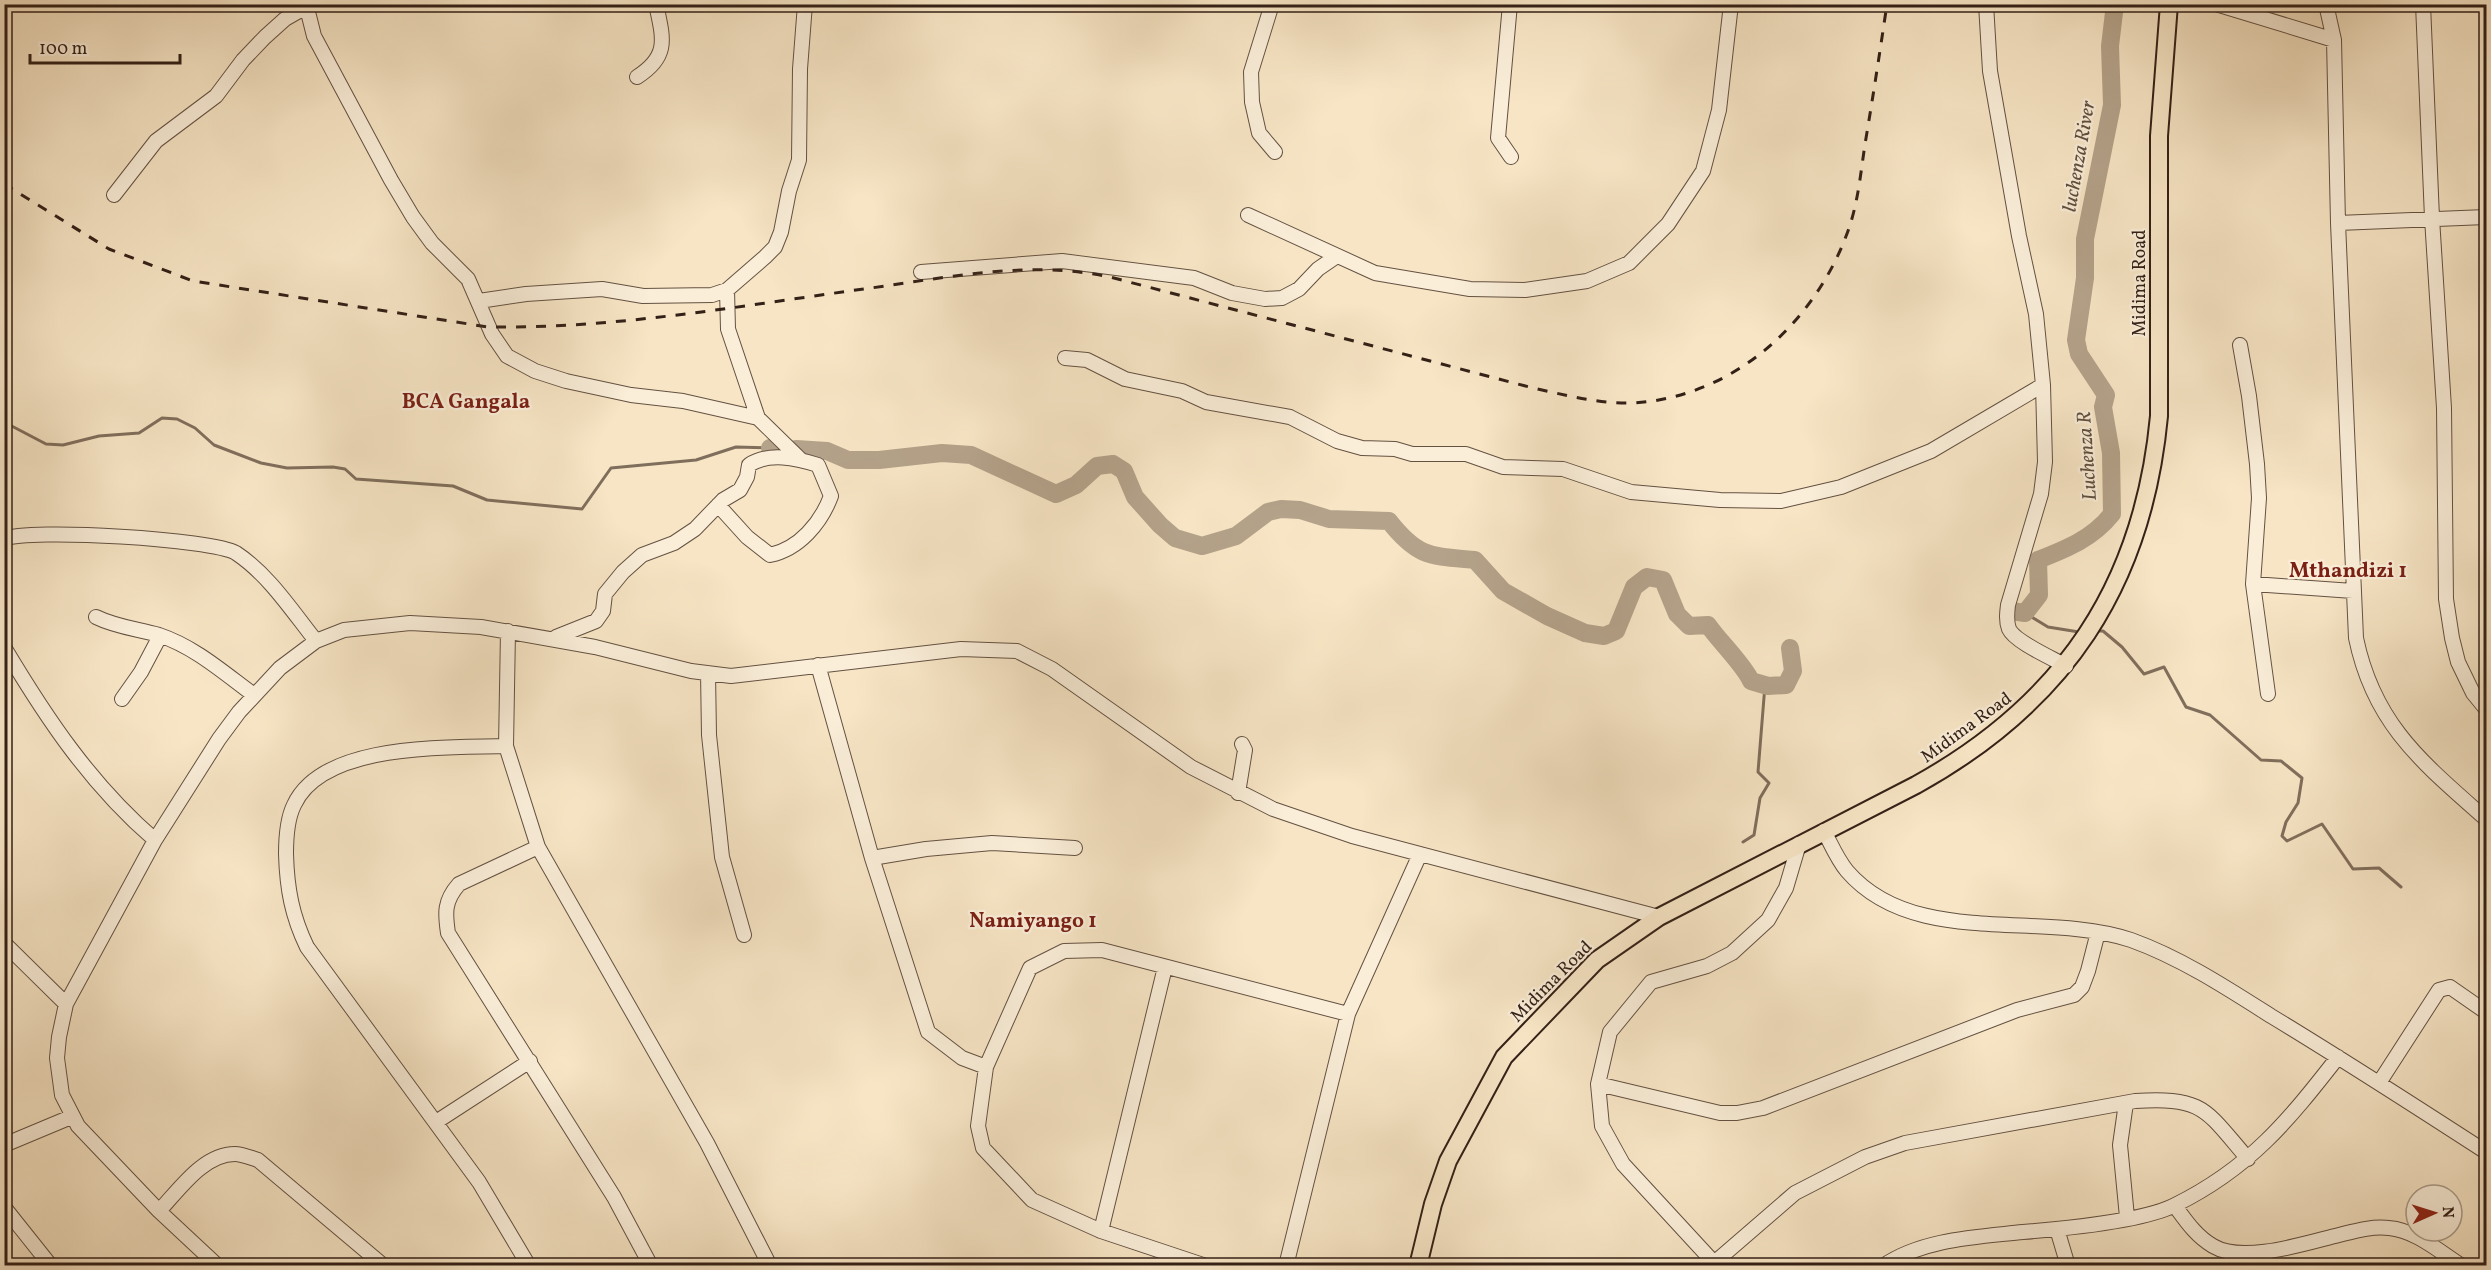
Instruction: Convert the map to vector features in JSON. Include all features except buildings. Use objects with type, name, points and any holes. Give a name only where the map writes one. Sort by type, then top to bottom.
[{"type":"main road","name":"Midima Road","points":[[1418,1266],[1432,1203],[1448,1161],[1504,1057],[1597,960],[1659,917],[1933,776],[1982,744],[2012,721],[2066,666],[2086,638],[2117,580],[2147,495],[2156,454],[2159,416],[2159,136],[2169,4]]},
{"type":"street","points":[[637,76],[658,59],[662,47],[656,4]]},
{"type":"street","points":[[479,301],[602,289],[643,296],[712,295],[727,290],[775,247],[799,160],[800,69],[805,4]]},
{"type":"street","points":[[1272,4],[1251,72],[1252,102],[1259,133],[1275,152]]},
{"type":"street","points":[[1510,4],[1498,138],[1511,157]]},
{"type":"street","points":[[1248,215],[1375,273],[1481,289],[1525,290],[1587,281],[1629,263],[1668,224],[1703,171],[1719,110],[1731,4]]},
{"type":"street","points":[[1986,4],[1990,71],[2019,236],[2036,314],[2043,385],[2045,462],[2041,494],[2008,605],[2007,619],[2010,630],[2018,638],[2066,666]]},
{"type":"street","points":[[2216,4],[2334,40]]},
{"type":"street","points":[[2326,4],[2334,40],[2338,223],[2356,638],[2361,663],[2381,708],[2415,756],[2487,819]]},
{"type":"street","points":[[2423,4],[2432,218],[2444,408],[2446,599],[2458,662],[2473,693],[2487,709]]},
{"type":"street","points":[[114,195],[157,140],[216,96],[243,60],[265,37],[285,19],[306,6],[314,36],[412,217],[432,243],[468,279],[497,345],[518,364],[535,372],[631,395],[682,401],[758,418]]},
{"type":"street","points":[[2338,223],[2487,217]]},
{"type":"street","points":[[921,272],[1062,261],[1194,278],[1232,293],[1265,299],[1282,298],[1299,289],[1318,268],[1337,256]]},
{"type":"street","points":[[727,290],[728,329],[758,418],[800,459]]},
{"type":"street","points":[[2240,345],[2253,425],[2258,486],[2253,584],[2268,694]]},
{"type":"street","points":[[1065,358],[1087,360],[1125,379],[1182,391],[1206,402],[1290,417],[1336,441],[1362,448],[1395,449],[1412,454],[1466,454],[1503,467],[1563,469],[1631,492],[1720,500],[1781,501],[1841,487],[1931,451],[1974,428],[2043,385]]},
{"type":"street","points":[[551,639],[596,621],[603,610],[605,594],[623,572],[642,555],[685,537],[718,505],[740,490],[747,477],[749,465],[759,459],[800,459],[818,465],[831,496],[826,509],[810,530],[790,548],[770,555],[762,551],[718,505]]},
{"type":"street","points":[[4,539],[77,536],[221,546],[242,557],[268,581],[316,641]]},
{"type":"street","points":[[2253,584],[2353,591]]},
{"type":"street","points":[[96,617],[109,624],[160,636],[194,650],[254,695]]},
{"type":"street","points":[[218,1266],[159,1211],[71,1117],[62,1095],[57,1058],[66,1004],[155,840],[219,739],[254,695],[280,668],[316,641],[344,630],[410,623],[448,624],[551,639],[708,673],[742,675],[961,649],[1017,651],[1052,669],[1191,767],[1238,793],[1312,824],[1659,917]]},
{"type":"street","points":[[508,631],[506,746],[538,848],[707,1143],[770,1266]]},
{"type":"street","points":[[122,699],[141,672],[160,636]]},
{"type":"street","points":[[4,647],[69,749],[120,808],[155,840]]},
{"type":"street","points":[[818,665],[872,858],[928,1032],[962,1058],[986,1067]]},
{"type":"street","points":[[708,673],[709,735],[722,857],[744,935]]},
{"type":"street","points":[[1238,793],[1245,750],[1242,744]]},
{"type":"street","points":[[506,746],[407,750],[360,758],[320,777],[302,792],[293,806],[286,836],[287,888],[296,924],[307,947],[479,1182],[529,1266]]},
{"type":"street","points":[[1824,831],[1845,868],[1873,894],[1891,906],[1942,918],[2097,932],[2132,941],[2162,953],[2225,987],[2487,1152]]},
{"type":"street","points":[[872,858],[992,843],[1075,848]]},
{"type":"street","points":[[1799,844],[1782,896],[1768,920],[1732,953],[1707,966],[1651,982],[1610,1032],[1598,1084],[1602,1126],[1623,1164],[1716,1264],[1795,1192],[1865,1157],[1905,1143],[2126,1103],[2168,1099],[2199,1106],[2248,1159]]},
{"type":"street","points":[[538,848],[459,884],[449,895],[445,908],[448,933],[614,1197],[651,1266]]},
{"type":"street","points":[[1287,1266],[1348,1014],[1420,854]]},
{"type":"street","points":[[1598,1084],[1720,1113],[1737,1113],[1763,1108],[2017,1010],[2074,995],[2082,987],[2088,971],[2097,932]]},
{"type":"street","points":[[4,943],[66,1004]]},
{"type":"street","points":[[1206,1266],[1101,1231],[1032,1200],[983,1148],[978,1126],[986,1067],[1030,968],[1064,951],[1102,951],[1348,1014]]},
{"type":"street","points":[[1101,1231],[1165,967]]},
{"type":"street","points":[[2379,1083],[2439,990],[2450,987],[2487,1012]]},
{"type":"street","points":[[1883,1266],[1938,1244],[2057,1229],[2175,1206],[2248,1159],[2287,1123],[2338,1057]]},
{"type":"street","points":[[436,1122],[530,1061]]},
{"type":"street","points":[[2126,1103],[2120,1144],[2127,1217]]},
{"type":"street","points":[[4,1145],[71,1117]]},
{"type":"street","points":[[159,1211],[206,1163],[221,1156],[237,1154],[258,1160],[384,1266]]},
{"type":"street","points":[[2175,1206],[2199,1235],[2212,1245],[2231,1252],[2277,1250],[2365,1229],[2389,1228],[2414,1236],[2462,1266]]},
{"type":"street","points":[[4,1207],[51,1266]]},
{"type":"street","points":[[2057,1229],[2068,1266]]},
{"type":"waterway","name":"Luchenza R","points":[[2011,611],[2025,613],[2039,595],[2038,560],[2087,537],[2112,514],[2111,453],[2103,407],[2106,395],[2079,354],[2076,340],[2085,278],[2085,239],[2112,105],[2110,46],[2115,4]]},
{"type":"waterway","points":[[4,422],[46,444],[63,445],[99,436],[139,433],[162,418],[177,419],[195,428],[214,445],[261,463],[287,468],[333,467],[345,469],[356,479],[453,486],[487,500],[582,509],[611,468],[696,460],[736,447],[770,448]]},
{"type":"waterway","points":[[770,448],[787,449]]},
{"type":"waterway","points":[[796,449],[827,451],[848,460],[879,460],[942,453],[971,455],[1056,494],[1076,485],[1097,466],[1113,464],[1124,471],[1135,497],[1160,525],[1175,538],[1202,546],[1236,536],[1268,512],[1281,509],[1300,510],[1329,519],[1389,521],[1417,549],[1436,556],[1475,560],[1503,591],[1547,616],[1585,633],[1604,636],[1616,631],[1634,587],[1647,577],[1663,580],[1677,614],[1689,626],[1708,625],[1751,681],[1768,686],[1786,685],[1793,671],[1790,648]]},
{"type":"waterway","points":[[2025,613],[2048,627],[2079,632]]},
{"type":"waterway","points":[[2099,631],[2103,631],[2122,647],[2144,674],[2164,667],[2186,707],[2210,715],[2261,760],[2281,761],[2302,778],[2298,803],[2286,822],[2282,836],[2287,841],[2322,824],[2353,869],[2379,868],[2401,887]]},
{"type":"waterway","points":[[1743,842],[1754,835],[1760,798],[1769,783],[1758,772],[1765,685]]},
{"type":"railway","points":[[4,184],[109,249],[193,281],[488,327],[536,327],[632,320],[961,275],[1050,270],[1110,277],[1533,388],[1594,401],[1632,403],[1669,398],[1704,387],[1737,370],[1767,348],[1793,323],[1816,294],[1835,262],[1855,208],[1887,4]]},
{"type":"district","name":"BCA Gangala","points":[[466,401]]},
{"type":"district","name":"Mthandizi 1","points":[[2348,570]]},
{"type":"district","name":"Namiyango 1","points":[[1033,920]]},
{"type":"water label","name":"luchenza River","points":[[2078,156]]}]
